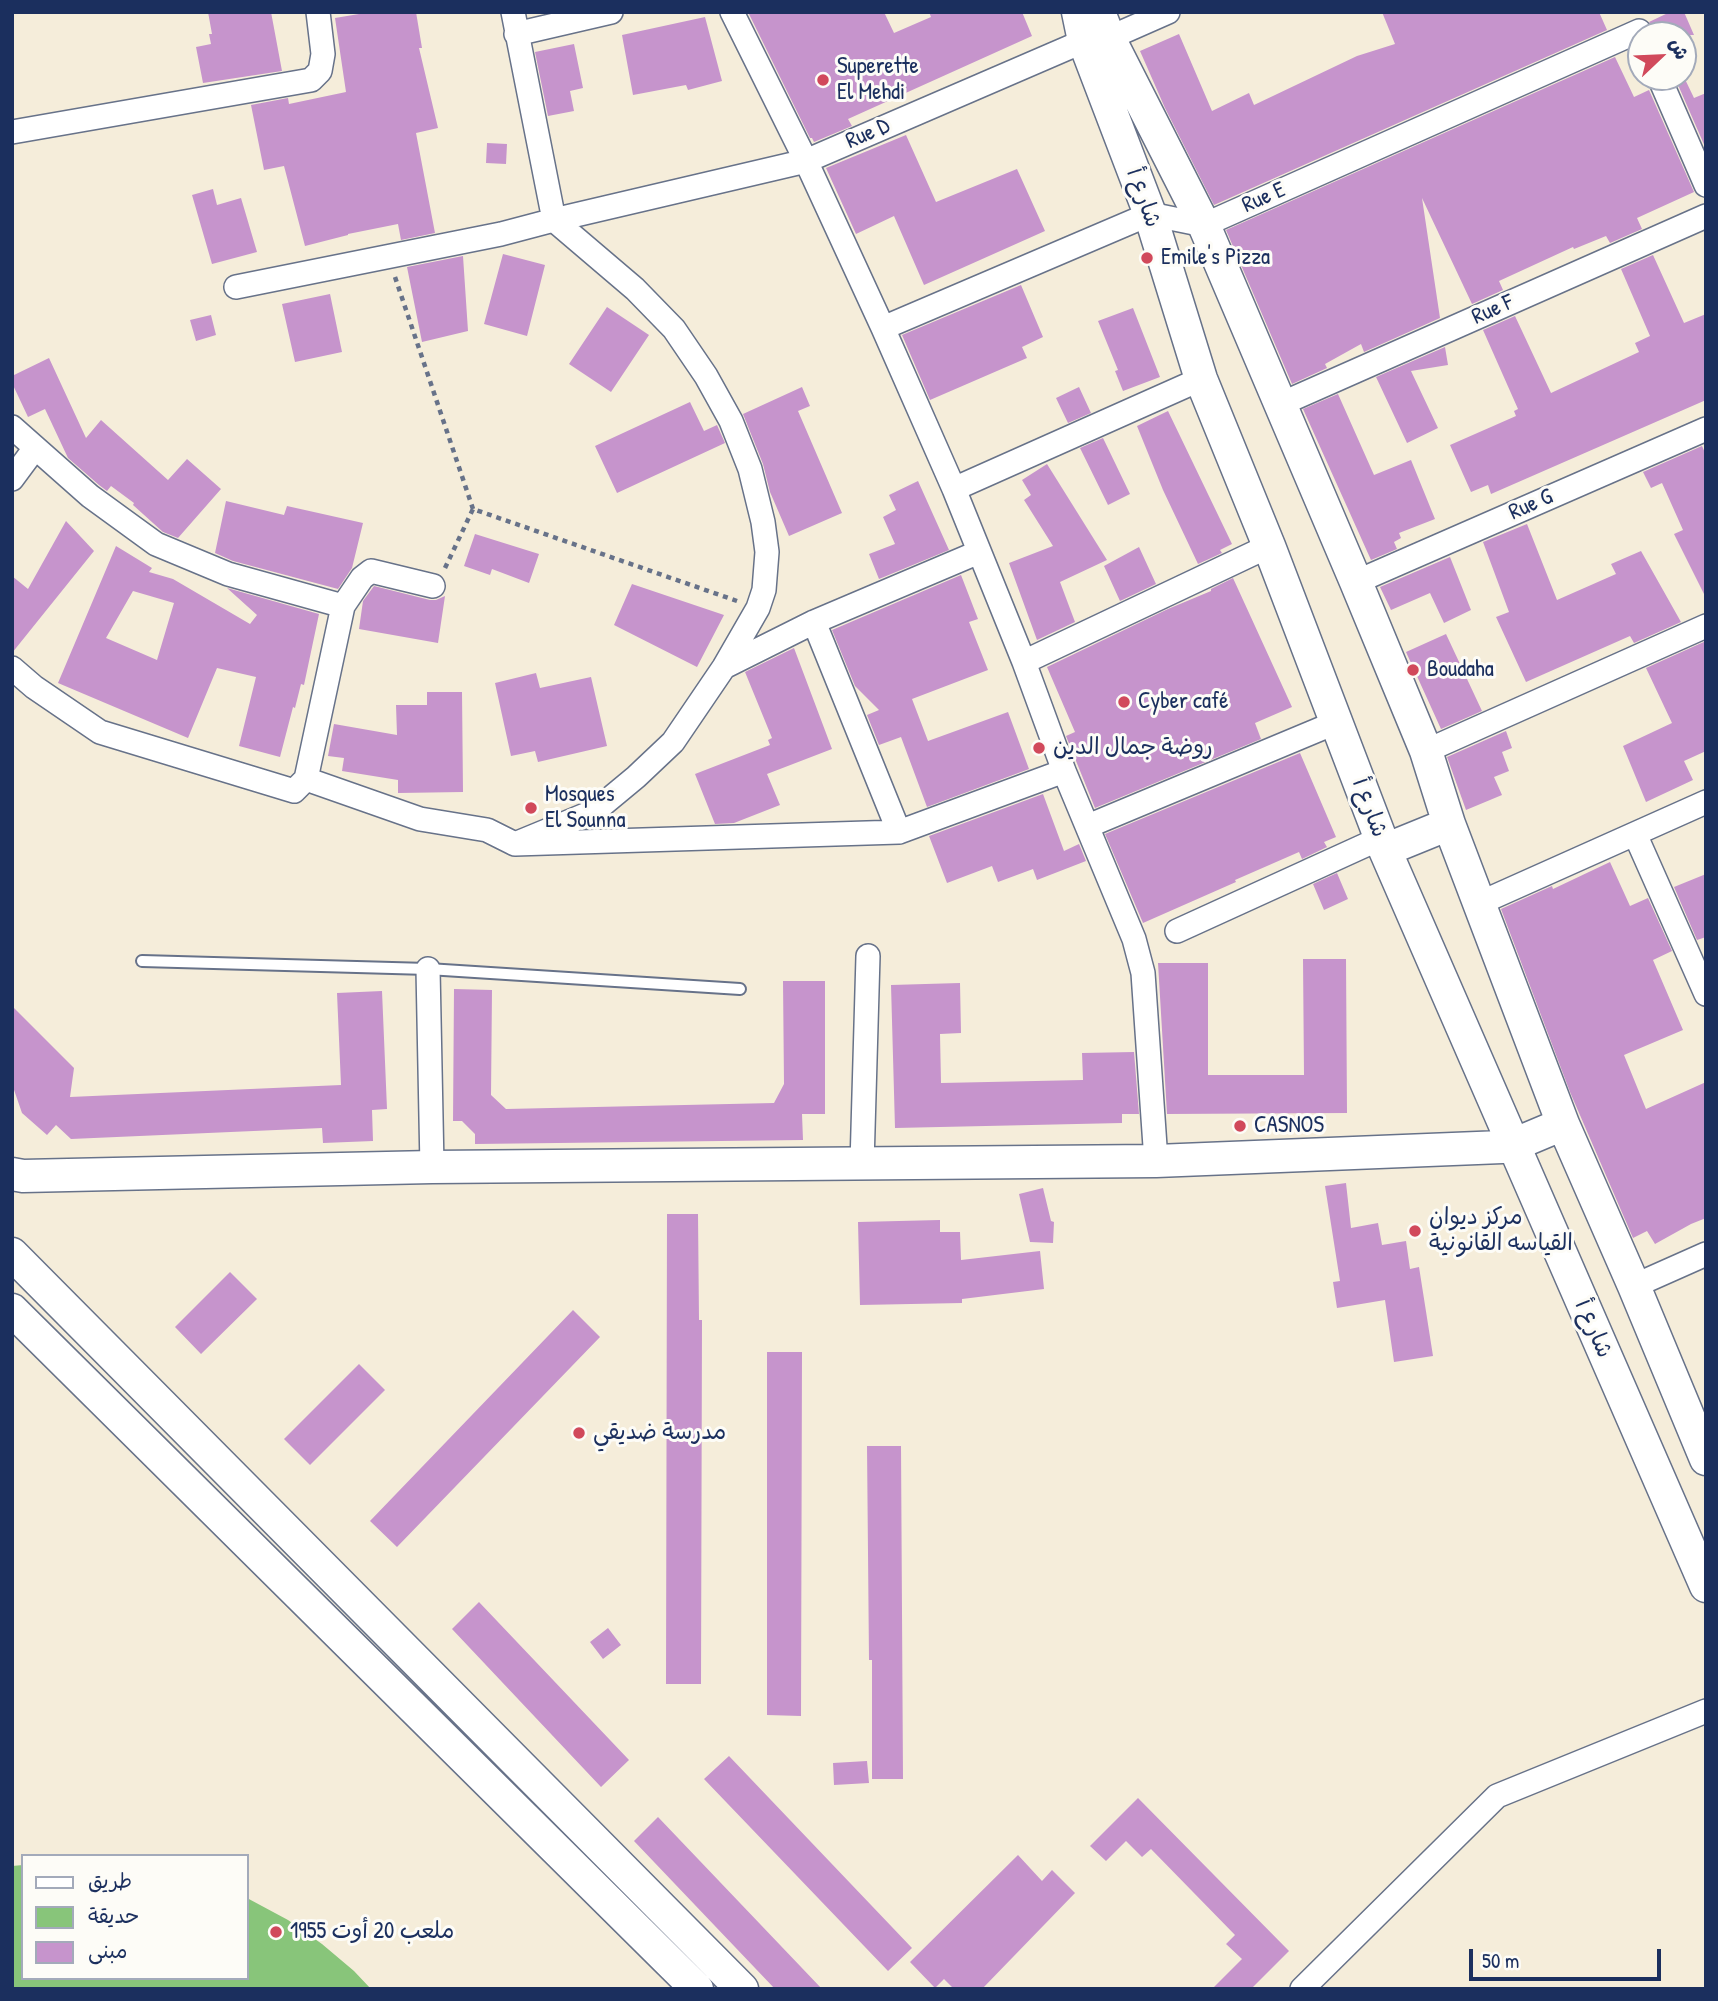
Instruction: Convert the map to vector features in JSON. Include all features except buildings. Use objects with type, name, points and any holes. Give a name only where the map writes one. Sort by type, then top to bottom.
[{"type":"street","points":[[12,132],[311,80],[320,71],[323,54],[318,12]]},
{"type":"street","points":[[515,844],[595,811],[673,742],[724,667],[758,608],[764,590],[768,552],[750,469],[731,421],[706,376],[674,329],[635,289],[554,220],[514,23],[611,12]]},
{"type":"street","points":[[732,12],[806,161],[954,489],[1024,662],[1064,771],[1134,939],[1143,973],[1156,1161]]},
{"type":"street","name":"Rue D","points":[[236,287],[501,234],[806,161],[1096,26],[1168,12]]},
{"type":"street","name":"شارع أ","points":[[1096,26],[1201,379],[1269,546],[1383,844],[1706,1586]]},
{"type":"street","name":"شارع أ","points":[[1096,26],[1204,225],[1281,404],[1426,751],[1449,824],[1563,1124],[1706,1460]]},
{"type":"street","name":"Rue E","points":[[1204,225],[1627,31]]},
{"type":"street","points":[[1665,91],[1706,186]]},
{"type":"street","points":[[883,328],[1150,214],[1204,225]]},
{"type":"street","name":"Rue F","points":[[1281,404],[1706,216]]},
{"type":"street","points":[[954,489],[1201,379]]},
{"type":"street","points":[[12,427],[90,496],[156,544],[228,574],[342,606]]},
{"type":"street","name":"Rue G","points":[[1356,582],[1706,429]]},
{"type":"street","points":[[12,479],[35,448]]},
{"type":"street","points":[[1024,662],[1269,546]]},
{"type":"street","points":[[724,667],[814,622],[979,552]]},
{"type":"street","points":[[12,668],[34,687],[100,732],[294,791],[306,779],[342,606],[362,578],[371,571],[433,586]]},
{"type":"street","points":[[814,622],[899,832]]},
{"type":"street","points":[[1426,751],[1706,626]]},
{"type":"street","points":[[1088,826],[1337,722]]},
{"type":"street","points":[[306,779],[420,819],[487,830],[515,844],[899,832],[1064,771]]},
{"type":"street","points":[[1480,903],[1706,802]]},
{"type":"street","points":[[1177,931],[1383,844],[1449,824]]},
{"type":"street","points":[[1635,834],[1706,994]]},
{"type":"street","points":[[862,1164],[868,956]]},
{"type":"street","points":[[428,969],[432,1167]]},
{"type":"street","points":[[12,1174],[432,1167],[1156,1161],[1513,1145],[1563,1124]]},
{"type":"street","points":[[12,1254],[743,1989]]},
{"type":"street","points":[[1634,1286],[1706,1254]]},
{"type":"street","points":[[12,1310],[697,1989]]},
{"type":"street","points":[[1302,1989],[1497,1796],[1706,1711]]},
{"type":"lane","points":[[142,961],[428,969],[740,989]]},
{"type":"path","points":[[388,256],[473,509],[439,582],[433,586]]},
{"type":"path","points":[[473,509],[758,608]]},
{"type":"green space","name":"ملعب 20 أوت 1955","points":[[21,1865],[21,1980],[248,1980],[248,1899],[288,1920],[322,1944],[371,1989],[12,1989],[12,1866]]},
{"type":"place","name":"Superette El Mehdi","points":[[823,80]]},
{"type":"place","name":"Emile's Pizza","points":[[1147,258]]},
{"type":"place","name":"Boudaha","points":[[1413,670]]},
{"type":"place","name":"Cyber café","points":[[1124,702]]},
{"type":"place","name":"روضة جمال الدين","points":[[1039,748]]},
{"type":"place","name":"Mosques El Sounna","points":[[531,808]]},
{"type":"place","name":"CASNOS","points":[[1240,1126]]},
{"type":"place","name":"مركز ديوان القياسه القانونية","points":[[1415,1231]]},
{"type":"place","name":"مدرسة ضديقي","points":[[579,1433]]},
{"type":"place","name":"ملعب 20 أوت 1955","points":[[276,1932]]}]
